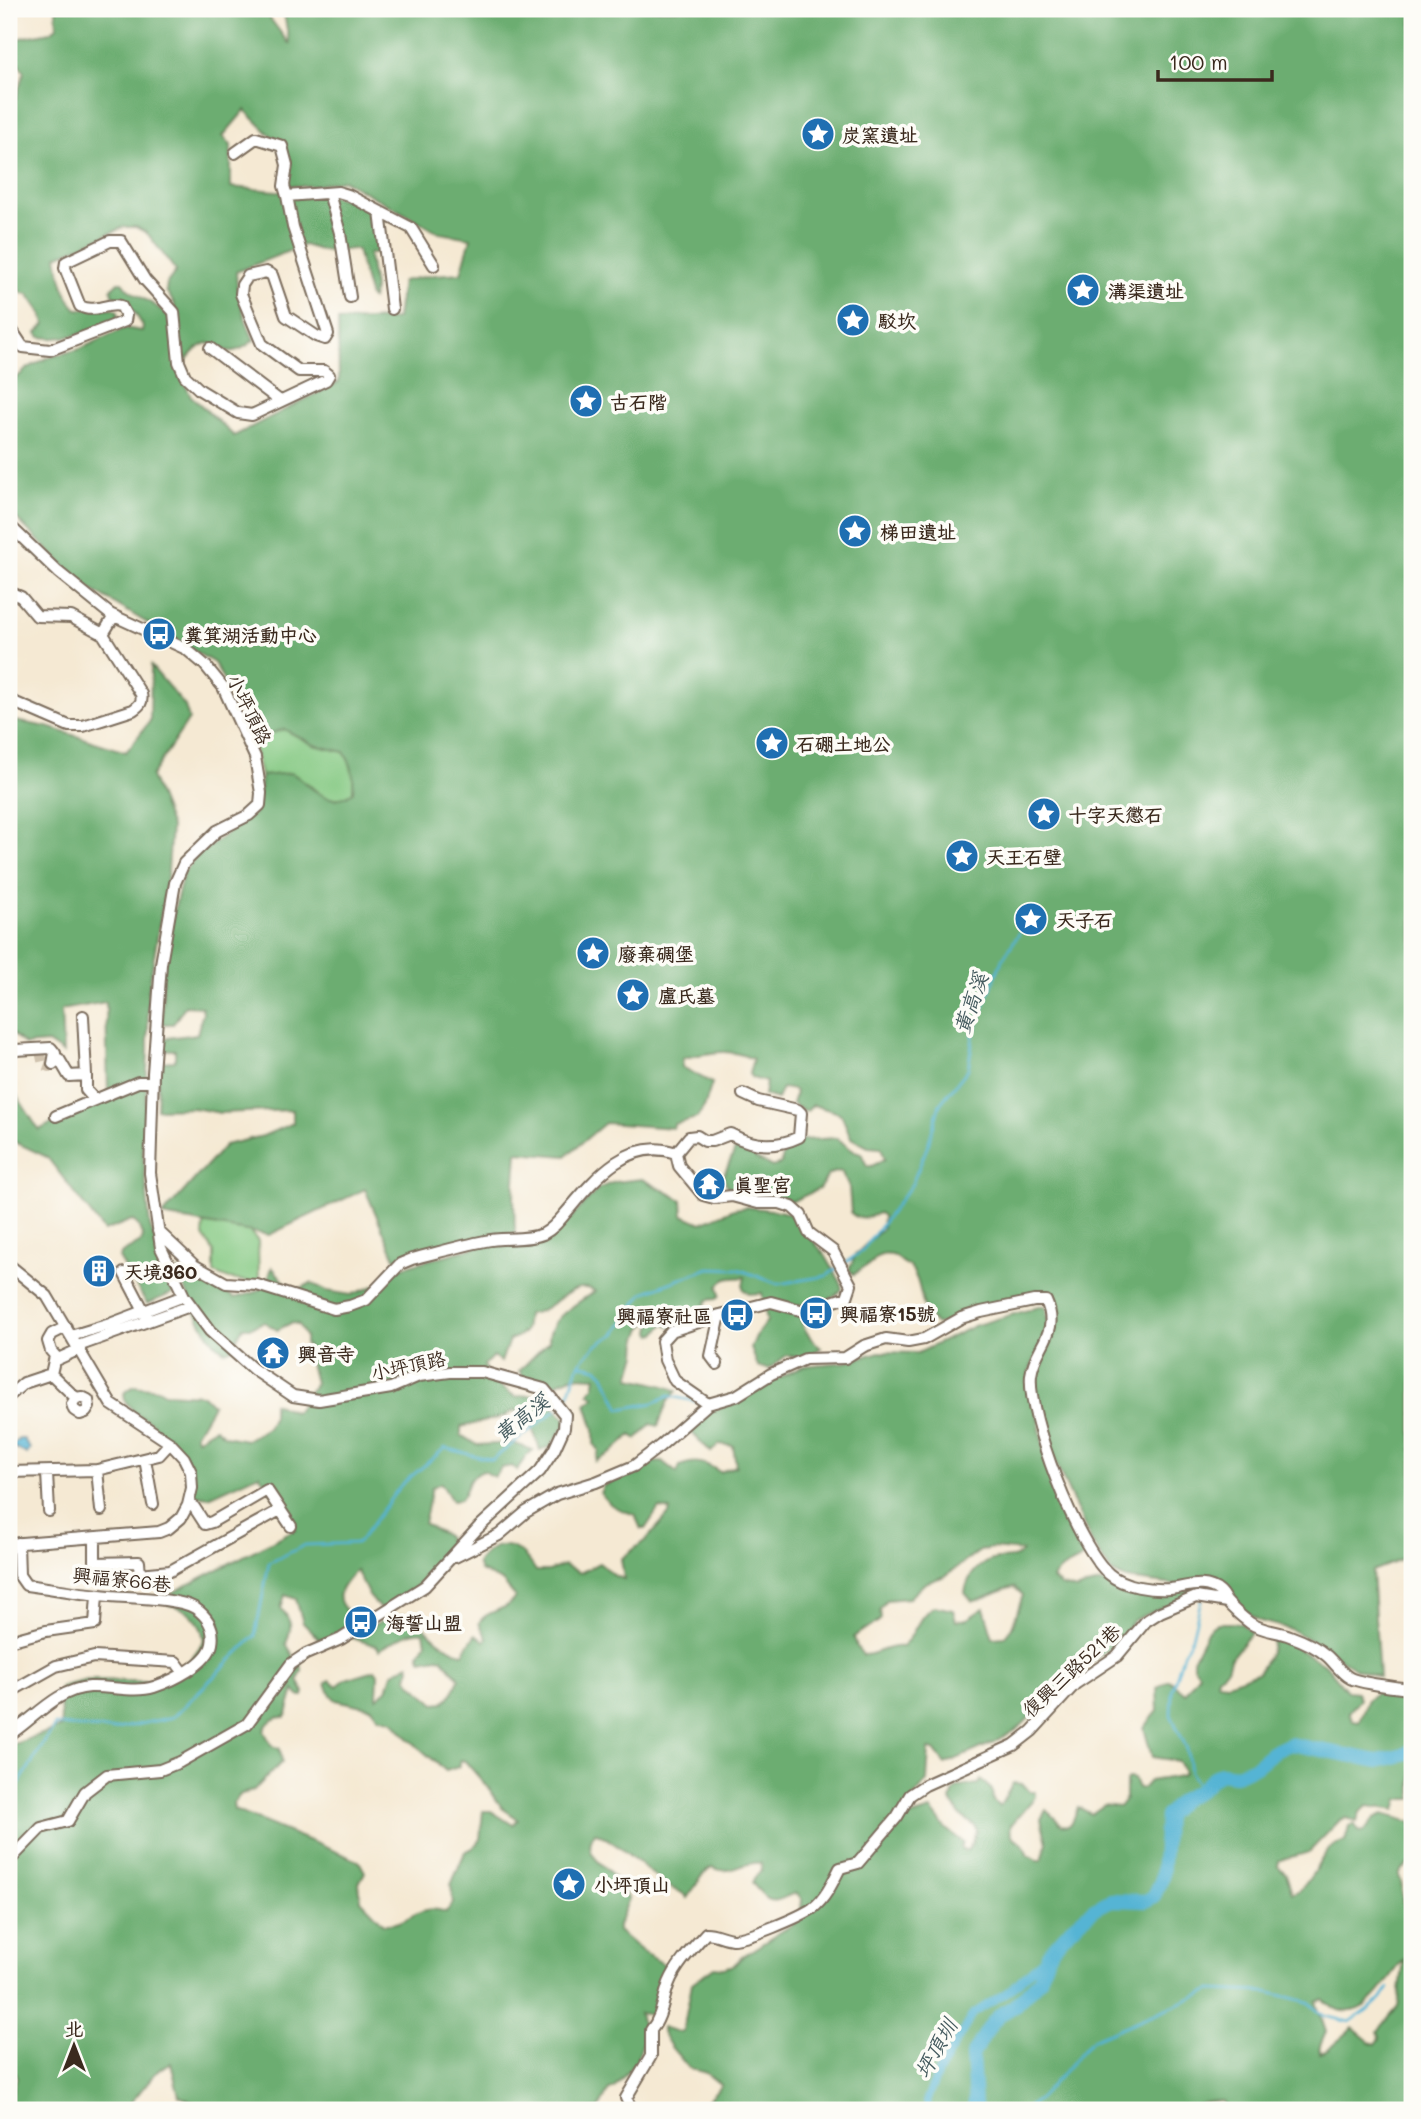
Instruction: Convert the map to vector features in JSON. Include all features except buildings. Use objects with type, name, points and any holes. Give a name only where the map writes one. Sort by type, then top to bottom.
[{"type":"street","points":[[9,326],[23,347],[50,350],[125,321],[126,315],[121,306],[113,304],[87,310],[80,306],[65,268],[66,262],[110,241],[121,241],[145,280],[174,312],[179,362],[186,376],[200,390],[238,413],[251,415],[326,380],[329,375],[324,371],[299,371],[262,344],[241,294],[242,285],[248,276],[266,272],[272,275],[286,316],[316,337],[325,339],[328,334],[293,227],[284,187],[287,165],[282,146],[256,138],[235,153]]},
{"type":"street","points":[[287,197],[329,193],[348,195],[411,228],[434,265]]},
{"type":"street","points":[[329,193],[340,233],[350,297]]},
{"type":"street","points":[[380,212],[392,309]]},
{"type":"street","points":[[210,348],[280,401]]},
{"type":"street","name":"小坪頂路","points":[[9,524],[58,572],[114,616],[186,649],[205,665],[223,687],[255,757],[261,793],[260,804],[250,815],[217,831],[184,863],[175,883],[161,964],[150,1173],[161,1248],[187,1301],[210,1331],[253,1369],[293,1396],[320,1400],[391,1388],[419,1376],[482,1372],[544,1389],[565,1415],[564,1428],[540,1471],[478,1528],[425,1586],[341,1639],[290,1664],[247,1724],[180,1762],[160,1770],[107,1775],[85,1792],[68,1821],[41,1828],[9,1861]]},
{"type":"street","points":[[9,592],[21,597],[37,616],[71,617],[103,634],[141,694],[142,700],[134,710],[83,726],[69,726],[9,700]]},
{"type":"street","points":[[103,634],[114,616]]},
{"type":"street","points":[[83,1016],[86,1090],[94,1099]]},
{"type":"street","points":[[9,1044],[15,1050],[51,1048],[56,1062],[69,1076],[86,1075]]},
{"type":"street","points":[[55,1116],[138,1082],[153,1082]]},
{"type":"street","points":[[676,1153],[689,1137],[694,1136],[712,1141],[730,1134],[754,1144],[780,1144],[799,1137],[801,1113],[795,1107],[758,1101],[743,1094]]},
{"type":"street","points":[[158,1231],[194,1265],[226,1283],[257,1285],[334,1309],[366,1300],[400,1264],[412,1259],[486,1241],[540,1235],[551,1229],[587,1188],[631,1152],[664,1149],[676,1153]]},
{"type":"street","points":[[676,1153],[679,1166],[703,1195],[714,1198],[732,1196],[758,1203],[779,1203],[792,1207],[801,1215],[809,1233],[833,1251],[852,1285],[848,1297],[812,1310],[804,1311],[771,1302],[671,1331],[662,1341],[665,1360],[675,1381],[708,1404]]},
{"type":"street","points":[[9,1265],[47,1296],[111,1404],[170,1443],[184,1458],[191,1472],[192,1488],[181,1518],[169,1528],[143,1534],[13,1544]]},
{"type":"street","points":[[124,1273],[146,1316]]},
{"type":"street","points":[[146,1316],[52,1334],[48,1340],[51,1351],[58,1359],[146,1316],[187,1301]]},
{"type":"street","points":[[452,1558],[499,1535],[526,1513],[557,1494],[634,1466],[708,1404],[736,1396],[771,1374],[805,1359],[845,1357],[864,1346],[886,1339],[908,1342],[924,1339],[961,1318],[1034,1301],[1046,1301],[1051,1311],[1051,1330],[1038,1353],[1032,1372],[1030,1394],[1044,1446],[1069,1509],[1093,1553],[1109,1574],[1135,1586],[1160,1589],[1206,1585],[1221,1592],[1227,1602],[1251,1624],[1289,1636],[1325,1654],[1349,1678],[1412,1689]]},
{"type":"street","points":[[717,1364],[711,1356],[720,1315]]},
{"type":"street","points":[[51,1374],[55,1356]]},
{"type":"street","points":[[9,1396],[24,1383],[51,1374]]},
{"type":"street","points":[[51,1374],[76,1398]]},
{"type":"street","points":[[9,1472],[97,1470],[159,1455],[170,1443]]},
{"type":"street","points":[[145,1459],[153,1504]]},
{"type":"street","points":[[97,1470],[101,1510]]},
{"type":"street","points":[[47,1473],[49,1511]]},
{"type":"street","points":[[188,1505],[194,1507],[205,1524],[267,1490],[291,1526]]},
{"type":"street","name":"興福寮66巷","points":[[95,1538],[95,1563],[139,1562],[140,1574],[170,1571],[280,1510]]},
{"type":"street","name":"興福寮66巷","points":[[11,1731],[66,1693],[88,1687],[150,1689],[184,1673],[206,1657],[212,1647],[213,1632],[208,1618],[193,1607],[179,1603],[26,1585],[19,1575],[13,1544]]},
{"type":"street","points":[[9,1641],[46,1631],[95,1624],[97,1595]]},
{"type":"street","name":"復興三路521巷","points":[[632,2110],[626,2098],[651,2056],[651,2030],[658,2022],[670,1982],[678,1965],[706,1933],[732,1939],[743,1937],[778,1926],[813,1908],[824,1897],[840,1868],[858,1863],[897,1817],[910,1795],[925,1785],[1014,1745],[1032,1731],[1075,1684],[1117,1656],[1146,1621],[1160,1612],[1196,1597],[1227,1602]]},
{"type":"street","points":[[9,1690],[56,1666],[94,1657],[169,1664],[176,1662],[184,1673]]},
{"type":"green space","points":[[56,9],[263,9],[290,45],[283,9],[1412,9],[1412,1567],[1403,1559],[1372,1571],[1379,1677],[1354,1668],[1290,1629],[1260,1621],[1235,1605],[1223,1591],[1126,1579],[1111,1572],[1092,1543],[1048,1446],[1034,1394],[1036,1370],[1054,1330],[1048,1299],[984,1309],[937,1325],[926,1313],[914,1273],[895,1256],[880,1255],[854,1275],[849,1269],[856,1254],[882,1229],[883,1216],[879,1213],[861,1218],[851,1213],[849,1187],[841,1171],[829,1174],[819,1189],[793,1201],[772,1201],[731,1193],[723,1177],[735,1150],[750,1148],[756,1159],[772,1167],[781,1164],[785,1146],[803,1140],[837,1138],[852,1150],[861,1153],[867,1166],[885,1159],[881,1148],[868,1147],[851,1138],[839,1113],[813,1105],[803,1111],[792,1103],[796,1093],[794,1090],[782,1088],[777,1099],[764,1095],[766,1082],[752,1078],[749,1074],[753,1059],[743,1055],[726,1052],[683,1058],[682,1067],[712,1083],[705,1105],[697,1118],[674,1124],[673,1128],[605,1123],[566,1156],[517,1152],[515,1234],[446,1245],[398,1259],[395,1258],[365,1189],[269,1235],[162,1216],[225,1145],[263,1136],[293,1123],[293,1110],[220,1113],[194,1108],[157,1109],[159,1062],[175,1061],[175,1050],[159,1050],[160,1039],[197,1034],[203,1012],[202,1007],[185,1006],[173,1024],[162,1024],[163,972],[183,874],[197,856],[256,812],[261,776],[292,773],[321,794],[336,799],[353,792],[353,776],[344,752],[314,745],[284,729],[252,740],[214,663],[92,590],[13,515],[15,496],[9,487],[9,400],[15,379],[47,358],[80,349],[125,328],[142,331],[143,326],[135,313],[112,294],[111,289],[118,282],[122,282],[129,290],[172,319],[175,305],[166,291],[167,283],[176,271],[147,233],[136,227],[124,227],[57,256],[66,292],[77,309],[113,308],[118,311],[117,320],[98,328],[60,338],[40,337],[37,333],[45,324],[42,314],[28,294],[22,293],[9,275],[9,120],[24,72],[9,48],[16,39],[50,32],[57,27]],"holes":[[[245,110],[270,135],[286,144],[289,186],[312,186],[343,180],[440,233],[471,238],[461,273],[402,281],[397,319],[338,321],[339,382],[234,436],[190,395],[180,372],[191,354],[203,345],[208,343],[232,351],[254,340],[242,307],[236,272],[304,245],[329,251],[355,249],[372,299],[374,288],[369,256],[370,253],[382,253],[375,220],[366,208],[358,204],[333,196],[231,187],[231,145],[223,136]]]},
{"type":"green space","points":[[151,666],[185,706],[189,719],[151,776],[171,827],[168,872],[148,993],[143,1152],[150,1226],[173,1293],[147,1304],[119,1258],[122,1253],[141,1242],[143,1237],[138,1225],[132,1220],[104,1231],[47,1157],[13,1141],[9,1143],[9,1098],[15,1093],[39,1130],[108,1095],[106,1002],[61,1010],[63,1053],[48,1043],[25,1045],[9,1031],[9,720],[48,727],[126,752],[150,721]]},
{"type":"green space","points":[[284,729],[314,745],[344,752],[352,771],[353,792],[344,798],[324,798],[307,783],[261,776],[252,740]]},
{"type":"green space","points":[[642,1179],[682,1200],[683,1215],[701,1223],[734,1209],[746,1207],[792,1215],[825,1255],[842,1289],[828,1299],[798,1305],[805,1329],[821,1348],[803,1359],[787,1355],[769,1369],[758,1367],[751,1348],[767,1321],[762,1293],[749,1294],[743,1289],[745,1277],[723,1281],[718,1287],[720,1295],[717,1299],[707,1300],[704,1307],[685,1322],[672,1328],[665,1323],[653,1335],[651,1320],[642,1328],[630,1378],[677,1391],[668,1401],[658,1426],[651,1424],[637,1439],[631,1435],[611,1453],[596,1461],[599,1450],[594,1444],[594,1429],[586,1404],[595,1397],[589,1393],[594,1387],[596,1377],[574,1376],[547,1387],[539,1379],[529,1385],[522,1381],[519,1371],[549,1341],[553,1325],[558,1318],[595,1291],[578,1289],[545,1308],[527,1314],[524,1331],[520,1336],[509,1340],[501,1362],[493,1356],[484,1365],[486,1371],[496,1384],[516,1397],[539,1397],[551,1404],[568,1421],[550,1447],[540,1451],[529,1423],[516,1410],[502,1417],[461,1427],[461,1435],[477,1445],[513,1443],[533,1450],[517,1470],[512,1466],[501,1468],[494,1477],[484,1471],[473,1476],[460,1500],[452,1501],[441,1483],[432,1487],[424,1524],[447,1538],[450,1547],[448,1554],[444,1563],[433,1567],[415,1589],[381,1610],[369,1596],[356,1570],[341,1589],[340,1599],[358,1623],[345,1627],[323,1643],[303,1623],[296,1599],[285,1595],[281,1608],[290,1625],[286,1644],[301,1663],[302,1671],[298,1680],[304,1692],[303,1696],[299,1696],[294,1690],[285,1717],[272,1720],[264,1731],[272,1746],[280,1749],[282,1762],[253,1791],[241,1794],[233,1803],[234,1810],[359,1861],[365,1872],[359,1883],[361,1900],[384,1924],[393,1924],[420,1911],[436,1909],[446,1912],[453,1903],[451,1885],[465,1852],[473,1848],[480,1839],[483,1811],[491,1811],[513,1825],[518,1819],[502,1808],[465,1761],[461,1760],[458,1767],[446,1771],[393,1721],[379,1717],[372,1708],[336,1700],[330,1694],[326,1683],[330,1680],[337,1686],[346,1679],[375,1670],[378,1674],[377,1698],[387,1690],[392,1674],[409,1664],[407,1677],[412,1684],[435,1704],[444,1703],[454,1691],[459,1678],[442,1658],[422,1660],[419,1654],[426,1643],[424,1632],[406,1635],[379,1650],[377,1646],[352,1638],[384,1620],[409,1615],[418,1617],[437,1639],[457,1651],[463,1653],[475,1635],[485,1641],[487,1638],[479,1623],[482,1618],[509,1605],[515,1596],[502,1581],[480,1571],[477,1563],[485,1554],[500,1546],[516,1549],[536,1571],[549,1571],[564,1565],[580,1573],[599,1563],[615,1576],[624,1579],[621,1559],[647,1539],[670,1510],[659,1508],[645,1529],[641,1529],[635,1515],[616,1508],[605,1499],[600,1493],[603,1486],[655,1462],[663,1462],[677,1473],[680,1466],[696,1462],[720,1472],[736,1466],[733,1446],[719,1444],[711,1452],[691,1432],[689,1419],[720,1408],[803,1366],[846,1362],[879,1352],[918,1353],[976,1325],[1042,1306],[1046,1308],[1049,1329],[1029,1372],[1047,1466],[1076,1545],[1085,1556],[1062,1569],[1053,1579],[1061,1586],[1077,1590],[1102,1583],[1135,1590],[1194,1590],[1194,1594],[1134,1620],[1112,1648],[1065,1679],[1018,1729],[945,1764],[934,1750],[929,1749],[927,1781],[895,1821],[931,1810],[946,1829],[963,1842],[961,1847],[964,1851],[969,1849],[977,1831],[975,1826],[960,1815],[951,1801],[954,1790],[978,1784],[981,1780],[992,1790],[993,1801],[1000,1806],[1013,1783],[1023,1784],[1030,1792],[1035,1792],[1035,1797],[1011,1825],[1010,1830],[1028,1855],[1042,1860],[1047,1843],[1041,1819],[1046,1810],[1062,1825],[1068,1826],[1072,1823],[1078,1807],[1091,1814],[1104,1805],[1119,1807],[1126,1798],[1126,1781],[1129,1778],[1134,1779],[1138,1788],[1142,1789],[1149,1781],[1181,1776],[1184,1773],[1178,1761],[1152,1757],[1144,1728],[1158,1711],[1157,1688],[1169,1680],[1185,1693],[1199,1673],[1193,1665],[1193,1659],[1208,1630],[1217,1623],[1241,1623],[1251,1633],[1230,1659],[1227,1669],[1218,1677],[1217,1682],[1227,1683],[1257,1673],[1267,1658],[1272,1640],[1282,1640],[1326,1665],[1347,1691],[1357,1692],[1360,1699],[1349,1712],[1353,1721],[1359,1722],[1368,1699],[1381,1689],[1392,1697],[1412,1696],[1412,1799],[1399,1799],[1396,1810],[1368,1806],[1360,1812],[1357,1822],[1341,1819],[1310,1851],[1283,1859],[1278,1866],[1286,1874],[1292,1893],[1307,1882],[1329,1849],[1345,1841],[1349,1826],[1354,1824],[1360,1832],[1365,1831],[1374,1818],[1383,1814],[1412,1822],[1412,1862],[1399,1876],[1404,1906],[1412,1913],[1412,2110],[1227,2110],[1223,2101],[1203,2103],[1193,2110],[700,2110],[721,2085],[706,2073],[689,2068],[671,2047],[662,2027],[683,2031],[692,1983],[714,1967],[734,1965],[743,1956],[796,1922],[800,1916],[802,1900],[797,1893],[776,1900],[764,1896],[752,1882],[762,1869],[761,1863],[725,1870],[713,1867],[707,1870],[687,1898],[595,1832],[591,1839],[591,1851],[629,1899],[618,1931],[643,1952],[667,1966],[667,1981],[658,2013],[639,2013],[645,2037],[636,2061],[614,2088],[608,2091],[598,2110],[209,2110],[179,2096],[171,2063],[158,2070],[126,2107],[109,2107],[106,2110],[9,2110],[17,2077],[9,2064],[9,1746],[61,1727],[60,1687],[87,1680],[155,1680],[180,1669],[204,1640],[193,1616],[169,1605],[172,1593],[296,1529],[259,1474],[209,1497],[195,1495],[184,1464],[152,1423],[135,1413],[125,1401],[124,1393],[134,1386],[158,1389],[165,1393],[203,1395],[213,1405],[195,1435],[196,1439],[215,1428],[225,1436],[246,1440],[267,1428],[273,1416],[273,1403],[295,1412],[315,1383],[309,1359],[311,1351],[305,1344],[305,1336],[298,1324],[291,1323],[277,1330],[264,1322],[243,1327],[231,1349],[225,1351],[203,1327],[177,1271],[198,1270],[234,1298],[256,1292],[266,1286],[272,1267],[292,1291],[311,1283],[327,1291],[351,1295],[376,1285],[402,1267],[488,1244],[556,1234],[599,1188],[615,1182]],"holes":[[[992,1548],[1023,1551],[1014,1557],[991,1560],[980,1566],[972,1575],[965,1593],[972,1601],[1014,1587],[1023,1595],[1012,1627],[1004,1637],[993,1638],[984,1608],[967,1619],[956,1621],[953,1610],[934,1606],[924,1615],[902,1647],[863,1655],[854,1637],[881,1619],[880,1609],[886,1600],[909,1598],[925,1583],[945,1576],[980,1551]],[[1404,1960],[1398,2007],[1378,2031],[1380,2038],[1376,2044],[1353,2028],[1326,2051],[1319,2053],[1326,2032],[1316,2002],[1323,1999],[1342,2011],[1362,2007],[1378,1993]]]},
{"type":"green space","points":[[213,1219],[245,1226],[258,1241],[259,1283],[229,1279],[214,1273],[214,1252],[203,1236],[204,1225]]},
{"type":"water","points":[[19,1439],[24,1439],[30,1449],[27,1454],[11,1446]]},
{"type":"waterway","name":"黃高溪","points":[[845,1263],[862,1251],[912,1184],[928,1145],[940,1104],[968,1069],[974,1031],[1002,960],[1029,918]]},
{"type":"waterway","name":"黃高溪","points":[[561,1406],[566,1403],[579,1364],[595,1346],[615,1334],[643,1293],[709,1268],[738,1269],[778,1284],[826,1276],[839,1267]]},
{"type":"waterway","points":[[820,1354],[841,1352]]},
{"type":"waterway","points":[[579,1364],[597,1368],[604,1375],[620,1409],[653,1403],[669,1396],[699,1402]]},
{"type":"waterway","name":"黃高溪","points":[[9,1789],[17,1787],[55,1725],[113,1730],[173,1717],[255,1636],[269,1563],[305,1545],[358,1543],[401,1485],[445,1448],[492,1460],[556,1410]]},
{"type":"waterway","points":[[1200,1790],[1190,1772],[1187,1749],[1171,1715],[1172,1692],[1183,1654],[1192,1637],[1201,1600]]},
{"type":"waterway","points":[[972,2110],[975,2105],[972,2055],[992,2023],[1014,2006],[1040,1979],[1048,1954],[1070,1929],[1094,1909],[1111,1900],[1146,1901],[1154,1896],[1162,1879],[1166,1816],[1181,1800],[1200,1790],[1213,1777],[1221,1773],[1235,1775],[1256,1766],[1273,1752],[1290,1744],[1378,1761],[1404,1755],[1412,1750]]},
{"type":"waterway","name":"坪頂圳","points":[[928,2110],[927,2099],[939,2071],[973,2014],[1010,1990],[1048,1954]]},
{"type":"waterway","points":[[1024,2110],[1040,2098],[1092,2040],[1211,1990],[1267,1992],[1308,2002],[1324,2016],[1350,2022],[1381,2000],[1389,1988]]},
{"type":"tunnel","points":[[53,1064],[49,1067],[43,1065],[41,1056],[46,1053],[57,1058]]},
{"type":"place","name":"炭窯遺址","points":[[818,134]]},
{"type":"place","name":"溝渠遺址","points":[[1083,290]]},
{"type":"place","name":"駁坎","points":[[853,320]]},
{"type":"place","name":"古石階","points":[[586,401]]},
{"type":"place","name":"梯田遺址","points":[[855,531]]},
{"type":"place","name":"糞箕湖活動中心","points":[[159,634]]},
{"type":"place","name":"石硼土地公","points":[[772,743]]},
{"type":"place","name":"十字天懲石","points":[[1044,814]]},
{"type":"place","name":"天王石壁","points":[[962,856]]},
{"type":"place","name":"天子石","points":[[1031,919]]},
{"type":"place","name":"廢棄碉堡","points":[[593,953]]},
{"type":"place","name":"盧氏墓","points":[[633,995]]},
{"type":"place","name":"真聖宮","points":[[709,1184]]},
{"type":"place","name":"天境360","points":[[99,1271]]},
{"type":"place","name":"興福寮15號","points":[[816,1313]]},
{"type":"place","name":"興福寮社區","points":[[737,1315]]},
{"type":"place","name":"興音寺","points":[[273,1353]]},
{"type":"place","name":"海誓山盟","points":[[361,1622]]},
{"type":"place","name":"小坪頂山","points":[[569,1884]]}]
